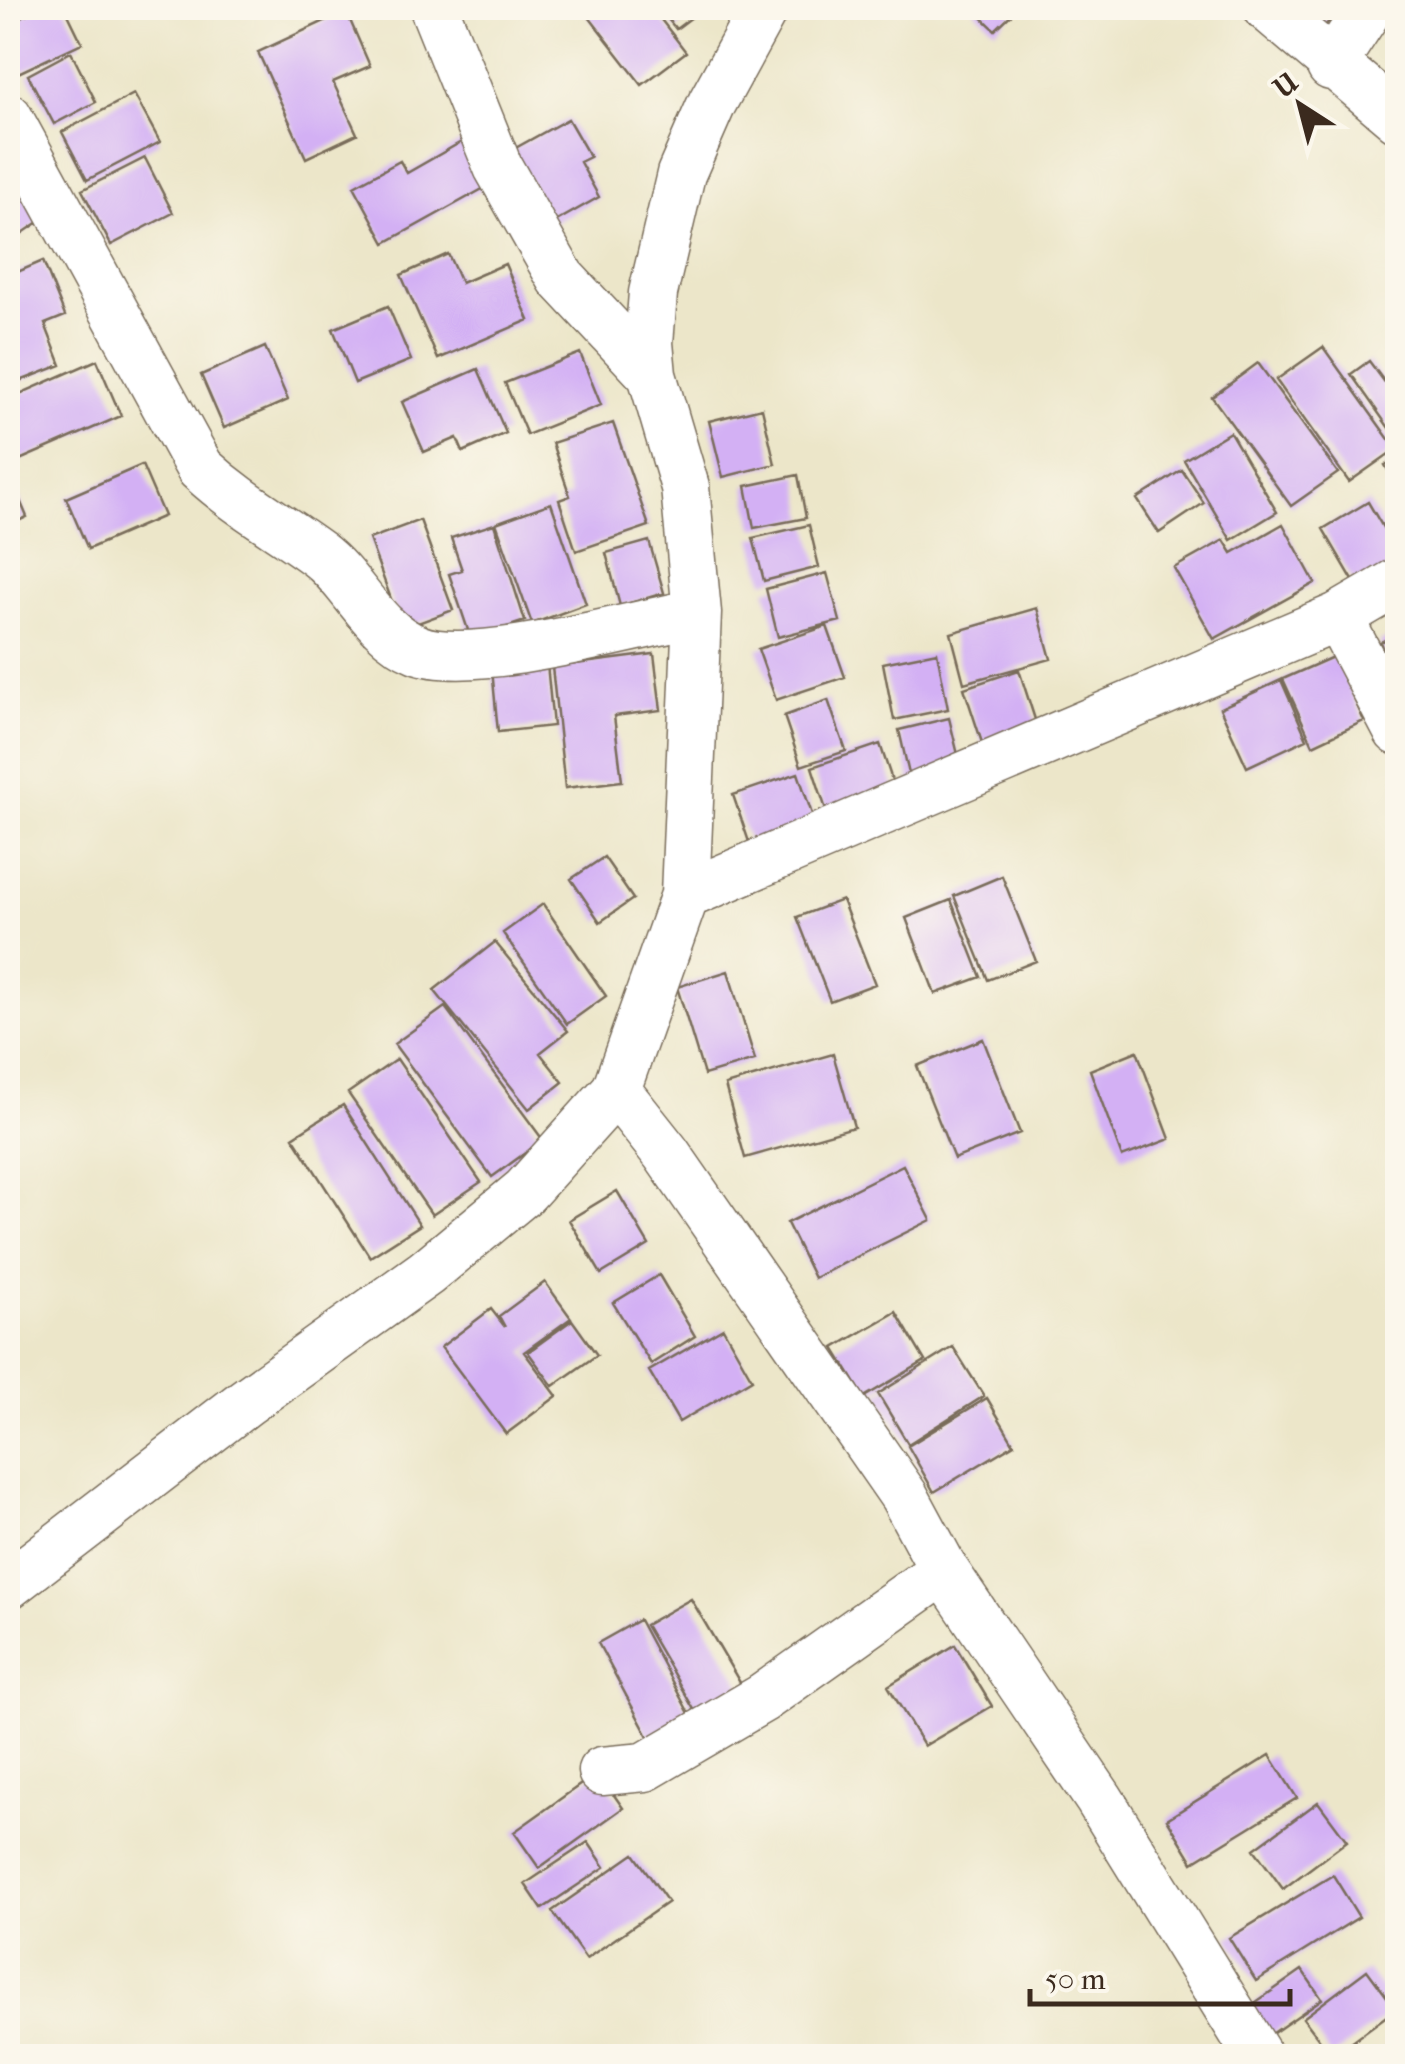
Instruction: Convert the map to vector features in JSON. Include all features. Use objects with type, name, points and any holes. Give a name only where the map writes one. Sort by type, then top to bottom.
[{"type":"street","points":[[434,8],[465,95],[498,168],[561,278],[652,375]]},
{"type":"street","points":[[8,1586],[246,1402],[426,1273],[524,1192],[616,1090],[685,896],[697,613],[684,487],[652,375],[649,343],[653,293],[681,174],[712,103],[764,8]]},
{"type":"street","points":[[1268,8],[1330,66],[1372,94],[1398,118]]},
{"type":"street","points":[[1330,66],[1369,8]]},
{"type":"street","points":[[8,117],[200,468],[241,506],[321,556],[365,610],[417,649],[471,656],[697,613]]},
{"type":"street","points":[[685,896],[1338,617],[1398,582]]},
{"type":"street","points":[[1338,617],[1398,732]]},
{"type":"street","points":[[616,1090],[666,1154],[904,1496],[944,1570],[1099,1799],[1258,2056]]},
{"type":"street","points":[[602,1770],[645,1767],[764,1698],[944,1570]]},
{"type":"building","points":[[39,8],[65,8],[82,43],[16,74],[8,55],[8,23]]},
{"type":"building","points":[[582,8],[652,8],[686,52],[642,85]]},
{"type":"building","points":[[659,8],[704,8],[676,29]]},
{"type":"building","points":[[972,8],[1018,8],[995,30]]},
{"type":"building","points":[[1275,8],[1341,8],[1312,40]]},
{"type":"building","points":[[346,11],[370,66],[333,82],[357,134],[306,158],[258,52]]},
{"type":"building","points":[[71,52],[96,102],[54,124],[28,75]]},
{"type":"building","points":[[134,94],[160,142],[87,180],[62,132]]},
{"type":"building","points":[[568,119],[590,157],[580,162],[599,197],[553,223],[512,150]]},
{"type":"building","points":[[470,137],[495,182],[385,243],[354,186],[400,161],[407,173]]},
{"type":"building","points":[[145,158],[173,213],[111,245],[82,190]]},
{"type":"building","points":[[11,174],[42,220],[8,243],[8,176]]},
{"type":"building","points":[[448,254],[461,283],[505,264],[529,320],[438,359],[401,275]]},
{"type":"building","points":[[43,261],[65,316],[45,324],[61,365],[10,385],[8,276]]},
{"type":"building","points":[[388,306],[411,360],[355,383],[333,329]]},
{"type":"building","points":[[265,347],[288,400],[224,428],[201,375]]},
{"type":"building","points":[[1323,347],[1396,449],[1349,482],[1276,380]]},
{"type":"building","points":[[580,353],[601,405],[527,435],[505,383]]},
{"type":"building","points":[[97,360],[121,416],[8,465],[8,399]]},
{"type":"building","points":[[1369,361],[1398,400],[1398,421],[1389,428],[1351,374]]},
{"type":"building","points":[[1258,363],[1338,473],[1291,506],[1212,397]]},
{"type":"building","points":[[478,369],[506,433],[463,452],[457,438],[424,452],[402,402]]},
{"type":"building","points":[[762,408],[775,464],[723,477],[709,421]]},
{"type":"building","points":[[613,423],[649,526],[576,551],[559,500],[570,496],[552,443]]},
{"type":"building","points":[[1230,432],[1277,512],[1231,540],[1184,460]]},
{"type":"building","points":[[1398,459],[1398,488],[1385,465]]},
{"type":"building","points":[[142,465],[164,516],[88,549],[66,498]]},
{"type":"building","points":[[1182,470],[1204,503],[1159,533],[1137,499]]},
{"type":"building","points":[[8,472],[27,517],[8,526]]},
{"type":"building","points":[[798,475],[806,518],[754,528],[746,486]]},
{"type":"building","points":[[1368,502],[1398,553],[1398,573],[1361,594],[1323,529]]},
{"type":"building","points":[[551,503],[586,604],[532,624],[496,523]]},
{"type":"building","points":[[420,520],[453,610],[402,629],[369,539]]},
{"type":"building","points":[[494,524],[525,621],[471,639],[449,574],[462,570],[451,538]]},
{"type":"building","points":[[1283,524],[1315,583],[1214,639],[1174,568],[1224,540],[1232,553]]},
{"type":"building","points":[[809,525],[819,567],[764,581],[753,538]]},
{"type":"building","points":[[649,541],[664,593],[620,606],[606,553]]},
{"type":"building","points":[[827,573],[840,621],[778,637],[766,589]]},
{"type":"building","points":[[1037,608],[1051,659],[964,683],[951,633]]},
{"type":"building","points":[[827,626],[845,677],[776,700],[758,649]]},
{"type":"building","points":[[1398,635],[1398,687],[1397,687],[1380,642]]},
{"type":"building","points":[[937,652],[948,709],[894,720],[883,663]]},
{"type":"building","points":[[654,654],[661,710],[614,716],[622,781],[565,788],[552,667]]},
{"type":"building","points":[[1335,656],[1364,721],[1313,745],[1283,679]]},
{"type":"building","points":[[547,664],[553,726],[498,732],[492,669]]},
{"type":"building","points":[[1019,670],[1040,735],[985,752],[964,688]]},
{"type":"building","points":[[1281,680],[1307,739],[1247,767],[1220,708]]},
{"type":"building","points":[[828,700],[846,751],[801,766],[784,716]]},
{"type":"building","points":[[949,718],[962,771],[911,783],[899,730]]},
{"type":"building","points":[[880,744],[898,798],[830,822],[812,767]]},
{"type":"building","points":[[798,773],[815,823],[750,845],[733,795]]},
{"type":"building","points":[[604,857],[633,899],[600,922],[571,879]]},
{"type":"building","points":[[1002,876],[1036,961],[988,980],[954,896]]},
{"type":"building","points":[[842,900],[875,984],[830,1001],[797,917]]},
{"type":"building","points":[[951,900],[981,977],[935,994],[906,918]]},
{"type":"building","points":[[543,904],[606,996],[567,1024],[503,933]]},
{"type":"building","points":[[495,942],[568,1031],[540,1053],[563,1082],[529,1109],[434,990]]},
{"type":"building","points":[[728,971],[755,1060],[704,1075],[677,987]]},
{"type":"building","points":[[445,1007],[543,1140],[492,1177],[394,1044]]},
{"type":"building","points":[[983,1039],[1020,1133],[954,1159],[917,1066]]},
{"type":"building","points":[[1137,1051],[1170,1139],[1122,1157],[1090,1070]]},
{"type":"building","points":[[833,1054],[854,1127],[745,1158],[725,1085]]},
{"type":"building","points":[[397,1059],[481,1182],[432,1215],[348,1093]]},
{"type":"building","points":[[343,1105],[420,1225],[370,1257],[293,1137]]},
{"type":"building","points":[[903,1165],[931,1220],[814,1278],[787,1223]]},
{"type":"building","points":[[617,1191],[649,1245],[601,1274],[569,1220]]},
{"type":"building","points":[[659,1275],[695,1336],[651,1364],[613,1303]]},
{"type":"building","points":[[545,1282],[571,1318],[524,1352],[557,1396],[506,1434],[441,1347],[491,1309],[505,1327],[499,1316]]},
{"type":"building","points":[[896,1312],[925,1361],[864,1397],[834,1348]]},
{"type":"building","points":[[572,1320],[597,1355],[553,1386],[528,1352]]},
{"type":"building","points":[[723,1328],[752,1379],[679,1422],[649,1371]]},
{"type":"building","points":[[953,1347],[984,1396],[908,1444],[878,1394]]},
{"type":"building","points":[[987,1398],[1014,1444],[934,1492],[908,1446]]},
{"type":"building","points":[[691,1599],[742,1686],[696,1713],[645,1625]]},
{"type":"building","points":[[639,1620],[691,1717],[650,1740],[598,1643]]},
{"type":"building","points":[[955,1645],[992,1706],[924,1746],[888,1686]]},
{"type":"building","points":[[1270,1755],[1297,1798],[1193,1862],[1167,1819]]},
{"type":"building","points":[[598,1772],[623,1808],[539,1868],[514,1832]]},
{"type":"building","points":[[1318,1802],[1347,1841],[1283,1889],[1254,1849]]},
{"type":"building","points":[[588,1842],[605,1867],[542,1909],[525,1884]]},
{"type":"building","points":[[634,1854],[668,1902],[586,1959],[552,1911]]},
{"type":"building","points":[[1333,1875],[1359,1917],[1256,1981],[1229,1938]]},
{"type":"building","points":[[1302,1970],[1322,1999],[1266,2038],[1246,2009]]},
{"type":"building","points":[[1367,1970],[1396,2009],[1332,2056],[1303,2018]]},
{"type":"building","points":[[1398,2039],[1398,2056],[1373,2056]]}]
